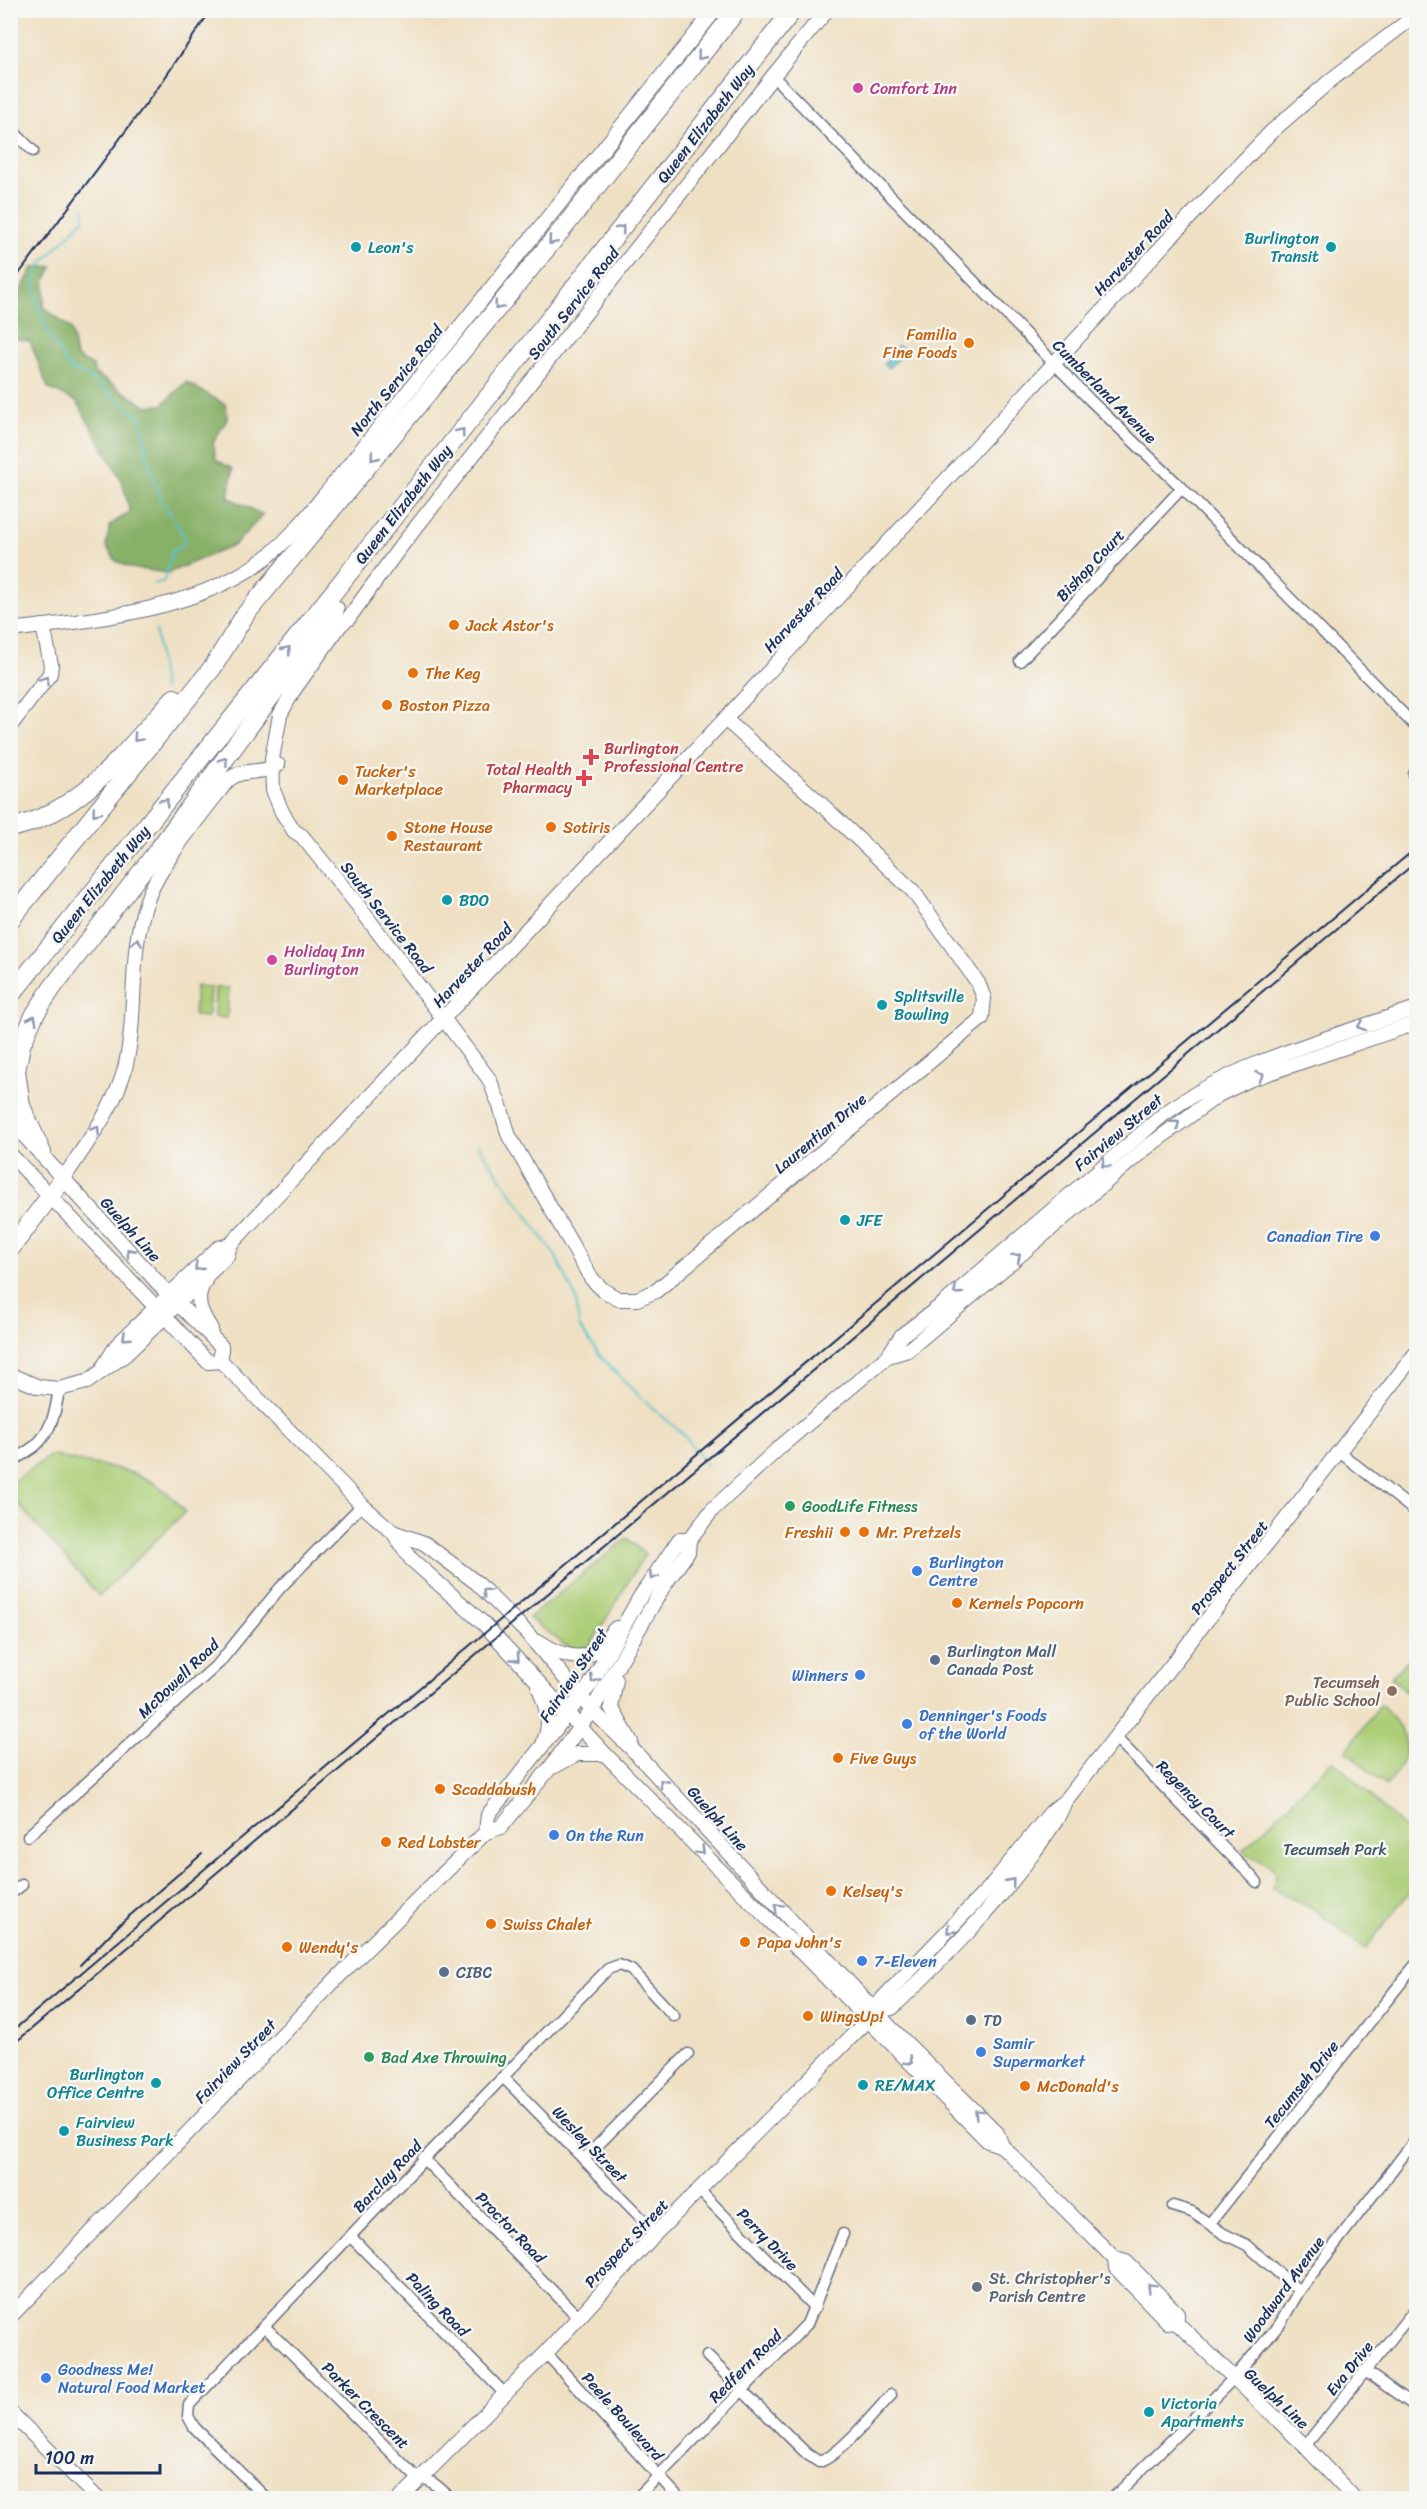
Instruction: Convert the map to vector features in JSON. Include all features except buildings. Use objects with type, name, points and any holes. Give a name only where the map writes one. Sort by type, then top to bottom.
[{"type":"highway","points":[[10,828],[34,822],[59,810],[91,787],[187,684],[566,226],[737,10]]},
{"type":"highway","name":"Queen Elizabeth Way","points":[[10,996],[392,519],[794,10]]},
{"type":"highway","points":[[42,1153],[21,1106],[16,1071],[21,1045],[35,1014],[370,561],[392,519]]},
{"type":"highway","points":[[10,920],[213,667],[245,615]]},
{"type":"highway","points":[[10,1249],[52,1197],[64,1178]]},
{"type":"main road","name":"North Service Road","points":[[10,630],[173,603],[228,582],[267,556],[297,527],[332,486],[715,10]]},
{"type":"main road","name":"South Service Road","points":[[444,1018],[302,836],[294,831],[282,812],[273,790],[275,735],[286,703],[341,624],[348,619],[398,550],[827,10]]},
{"type":"main road","name":"Harvester Road","points":[[173,1299],[227,1256],[230,1245],[725,719],[1271,132],[1332,79],[1416,15]]},
{"type":"main road","points":[[10,726],[50,674],[51,664],[43,626]]},
{"type":"main road","name":"Laurentian Drive","points":[[444,1018],[489,1078],[509,1136],[591,1278],[603,1290],[618,1299],[637,1299],[656,1291],[982,1018],[984,998],[978,983],[913,891],[725,719]]},
{"type":"main road","points":[[64,1178],[101,1123],[124,1071],[139,931],[154,882],[228,780],[243,772],[275,767]]},
{"type":"main road","name":"Fairview Street","points":[[10,2317],[338,1977],[486,1832],[501,1827],[550,1768],[592,1710],[663,1587],[688,1552],[689,1539],[713,1509],[780,1448],[888,1356],[902,1335],[950,1298],[1155,1122],[1184,1100],[1225,1077],[1262,1061],[1416,1008]]},
{"type":"main road","name":"Fairview Street","points":[[888,1356],[908,1350],[1146,1148],[1218,1095],[1293,1064],[1416,1023]]},
{"type":"main road","name":"Guelph Line","points":[[10,1120],[173,1299],[221,1346]]},
{"type":"main road","name":"Guelph Line","points":[[10,1154],[208,1362],[221,1361],[362,1505],[393,1532],[411,1559],[465,1606],[605,1754],[871,2016],[997,2133],[1002,2146],[1115,2259],[1116,2268],[1168,2322],[1177,2323],[1305,2446],[1354,2499]]},
{"type":"main road","name":"Harvester Road","points":[[58,1389],[87,1382],[126,1354],[160,1312],[218,1248],[230,1245]]},
{"type":"main road","points":[[210,1271],[201,1286],[198,1304],[221,1346],[221,1361]]},
{"type":"main road","name":"Prospect Street","points":[[401,2499],[546,2353],[656,2233],[871,2016],[892,2008],[987,1912],[1053,1826],[1066,1800],[1233,1590],[1338,1451],[1416,1353]]},
{"type":"main road","points":[[10,1375],[39,1387],[58,1389]]},
{"type":"main road","name":"Guelph Line","points":[[393,1532],[424,1543],[477,1583],[527,1633],[592,1710],[633,1750],[871,2016]]},
{"type":"main road","name":"Fairview Street","points":[[486,1832],[488,1815],[581,1697],[640,1597],[674,1546],[679,1540],[689,1539]]},
{"type":"main road","points":[[527,1633],[554,1651],[580,1656],[598,1649],[614,1629],[626,1623]]},
{"type":"main road","points":[[617,1669],[611,1707],[628,1734],[633,1750]]},
{"type":"main road","points":[[536,1681],[549,1714],[548,1727],[539,1753]]},
{"type":"main road","points":[[550,1768],[577,1754],[605,1754]]},
{"type":"main road","points":[[10,2412],[97,2499]]},
{"type":"street","name":"Cumberland Avenue","points":[[773,76],[1090,400],[1182,488],[1416,728]]},
{"type":"street","points":[[10,128],[33,151]]},
{"type":"street","name":"Bishop Court","points":[[1020,661],[1182,488]]},
{"type":"street","points":[[10,1463],[35,1446],[44,1435],[56,1411],[58,1389]]},
{"type":"street","points":[[1338,1451],[1416,1512]]},
{"type":"street","name":"McDowell Road","points":[[28,1836],[219,1663],[280,1588],[362,1505]]},
{"type":"street","name":"Regency Court","points":[[1115,1737],[1257,1882]]},
{"type":"street","points":[[10,1894],[22,1885]]},
{"type":"street","name":"Tecumseh Drive","points":[[1210,2223],[1416,1964]]},
{"type":"street","name":"Barclay Road","points":[[266,2499],[195,2427],[188,2416],[189,2405],[351,2237],[423,2158],[608,1969],[619,1965],[631,1970],[674,2016]]},
{"type":"street","points":[[584,2159],[688,2054]]},
{"type":"street","name":"Wesley Street","points":[[503,2077],[656,2233]]},
{"type":"street","name":"Woodward Avenue","points":[[1113,2499],[1233,2379],[1280,2324],[1299,2290],[1416,2139]]},
{"type":"street","name":"Proctor Road","points":[[423,2158],[578,2317]]},
{"type":"street","name":"Perry Drive","points":[[699,2190],[815,2308]]},
{"type":"street","points":[[1173,2206],[1192,2212],[1224,2234],[1247,2245],[1299,2290]]},
{"type":"street","name":"Redfern Road","points":[[637,2499],[807,2324],[843,2234]]},
{"type":"street","name":"Paling Road","points":[[351,2237],[504,2393]]},
{"type":"street","name":"Eva Drive","points":[[1305,2446],[1416,2308]]},
{"type":"street","name":"Parker Crescent","points":[[264,2326],[415,2476],[423,2476],[440,2488],[450,2499]]},
{"type":"street","name":"Peele Boulevard","points":[[546,2353],[679,2499]]},
{"type":"street","points":[[707,2356],[807,2454],[819,2462],[827,2460],[891,2395]]},
{"type":"street","points":[[1365,2371],[1416,2407]]},
{"type":"green space","points":[[53,266],[45,281],[44,307],[71,329],[76,357],[93,366],[94,373],[146,406],[162,405],[186,382],[226,405],[227,419],[213,443],[216,460],[233,469],[228,497],[263,515],[234,545],[168,573],[131,568],[116,561],[106,546],[110,525],[130,512],[122,481],[77,402],[48,388],[30,341],[11,338],[11,309],[33,268]]},
{"type":"green space","points":[[196,986],[210,987],[208,1017],[194,1016]]},
{"type":"green space","points":[[215,988],[229,988],[227,1018],[214,1017]]},
{"type":"green space","points":[[51,1455],[124,1470],[140,1476],[156,1484],[171,1496],[185,1512],[99,1596],[11,1496],[11,1483]]},
{"type":"green space","points":[[627,1538],[645,1554],[590,1646],[576,1651],[529,1618]]},
{"type":"green space","points":[[1416,1652],[1416,1702],[1391,1677]]},
{"type":"green space","points":[[1380,1705],[1398,1725],[1406,1744],[1401,1763],[1386,1786],[1346,1751]]},
{"type":"green space","name":"Tecumseh Park","points":[[1333,1760],[1416,1839],[1416,1884],[1365,1949],[1315,1910],[1273,1889],[1275,1879],[1272,1867],[1242,1851]]},
{"type":"water","points":[[898,346],[905,352],[888,368],[884,364]]},
{"type":"waterway","points":[[84,207],[84,219],[42,263],[34,283],[38,304],[50,336],[69,368],[88,377],[142,419],[152,474],[160,495],[182,533],[185,543],[172,552],[164,581],[154,584]]},
{"type":"waterway","points":[[156,630],[163,689]]},
{"type":"waterway","points":[[478,1145],[556,1257],[576,1298],[579,1326],[600,1356],[640,1397],[683,1434],[708,1468]]},
{"type":"railway","points":[[10,286],[160,85],[211,10]]},
{"type":"railway","points":[[10,2033],[1416,848]]},
{"type":"railway","points":[[10,2047],[1416,862]]},
{"type":"railway","points":[[80,1965],[121,1923],[202,1854]]},
{"type":"place","name":"Comfort Inn","points":[[858,88]]},
{"type":"place","name":"Leon's","points":[[356,247]]},
{"type":"place","name":"Burlington Transit","points":[[1331,247]]},
{"type":"place","name":"Familia Fine Foods","points":[[969,343]]},
{"type":"place","name":"Jack Astor's","points":[[454,625]]},
{"type":"place","name":"The Keg","points":[[413,673]]},
{"type":"place","name":"Boston Pizza","points":[[387,705]]},
{"type":"place","name":"Burlington Professional Centre","points":[[591,757]]},
{"type":"place","name":"Total Health Pharmacy","points":[[584,778]]},
{"type":"place","name":"Tucker's Marketplace","points":[[343,780]]},
{"type":"place","name":"Sotiris","points":[[551,827]]},
{"type":"place","name":"Stone House Restaurant","points":[[392,836]]},
{"type":"place","name":"BDO","points":[[447,900]]},
{"type":"place","name":"Holiday Inn Burlington","points":[[272,960]]},
{"type":"place","name":"Splitsville Bowling","points":[[882,1005]]},
{"type":"place","name":"JFE","points":[[845,1220]]},
{"type":"place","name":"Canadian Tire","points":[[1375,1236]]},
{"type":"place","name":"GoodLife Fitness","points":[[790,1506]]},
{"type":"place","name":"Freshii","points":[[845,1532]]},
{"type":"place","name":"Mr. Pretzels","points":[[864,1532]]},
{"type":"place","name":"Burlington Centre","points":[[917,1571]]},
{"type":"place","name":"Kernels Popcorn","points":[[957,1603]]},
{"type":"place","name":"Burlington Mall Canada Post","points":[[935,1660]]},
{"type":"place","name":"Winners","points":[[860,1675]]},
{"type":"place","name":"Tecumseh Public School","points":[[1392,1691]]},
{"type":"place","name":"Denninger's Foods of the World","points":[[907,1724]]},
{"type":"place","name":"Five Guys","points":[[838,1758]]},
{"type":"place","name":"Scaddabush","points":[[440,1789]]},
{"type":"place","name":"On the Run","points":[[554,1835]]},
{"type":"place","name":"Red Lobster","points":[[386,1842]]},
{"type":"place","name":"Kelsey's","points":[[831,1891]]},
{"type":"place","name":"Swiss Chalet","points":[[491,1924]]},
{"type":"place","name":"Papa John's","points":[[745,1942]]},
{"type":"place","name":"Wendy's","points":[[287,1947]]},
{"type":"place","name":"7-Eleven","points":[[862,1961]]},
{"type":"place","name":"CIBC","points":[[444,1972]]},
{"type":"place","name":"WingsUp!","points":[[808,2016]]},
{"type":"place","name":"TD","points":[[971,2020]]},
{"type":"place","name":"Samir Supermarket","points":[[981,2052]]},
{"type":"place","name":"Bad Axe Throwing","points":[[369,2057]]},
{"type":"place","name":"Burlington Office Centre","points":[[156,2083]]},
{"type":"place","name":"RE/MAX","points":[[863,2085]]},
{"type":"place","name":"McDonald's","points":[[1025,2086]]},
{"type":"place","name":"Fairview Business Park","points":[[64,2131]]},
{"type":"place","name":"St. Christopher's Parish Centre","points":[[977,2287]]},
{"type":"place","name":"Goodness Me! Natural Food Market","points":[[46,2378]]},
{"type":"place","name":"Victoria Apartments","points":[[1149,2412]]}]
